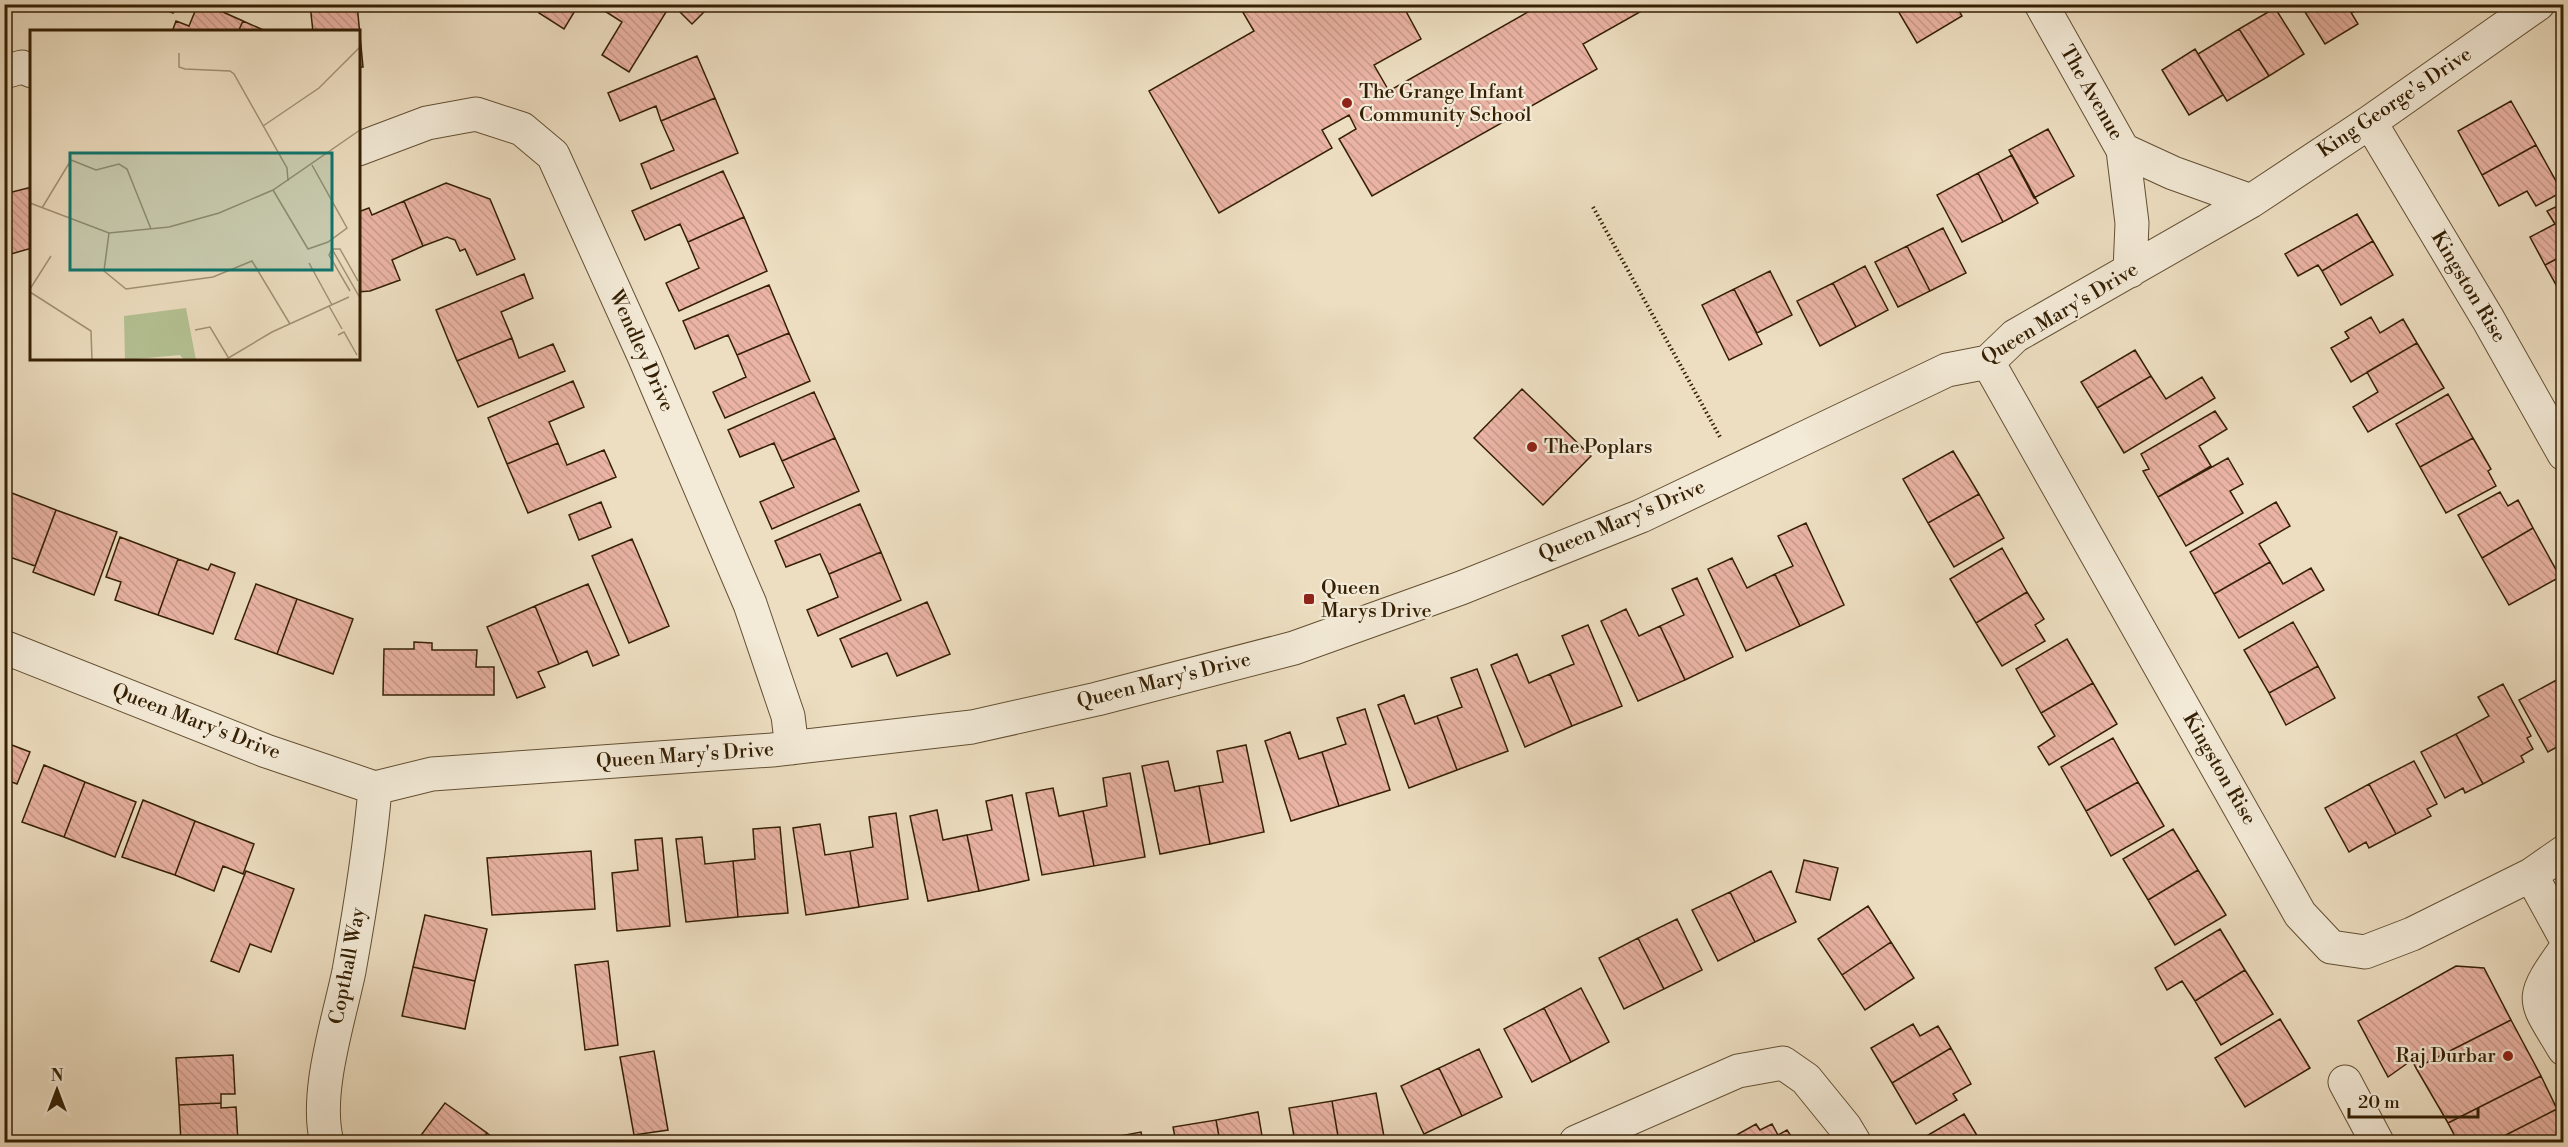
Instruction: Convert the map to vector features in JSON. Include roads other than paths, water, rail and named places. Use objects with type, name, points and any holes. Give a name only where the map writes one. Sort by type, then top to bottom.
[{"type":"street","name":"The Avenue","points":[[2041,4],[2123,150],[2132,223],[2130,271]]},
{"type":"street","name":"King George's Drive","points":[[2251,201],[2370,122],[2538,4]]},
{"type":"street","points":[[4,72],[22,68],[30,70]]},
{"type":"street","name":"Wendley Drive","points":[[360,147],[427,123],[476,114],[522,129],[553,155],[644,356],[750,604],[788,716],[792,748]]},
{"type":"street","name":"Kingston Rise","points":[[2370,122],[2488,320],[2564,454]]},
{"type":"street","name":"The Avenue","points":[[2123,150],[2173,173],[2251,201]]},
{"type":"street","name":"Queen Mary's Drive","points":[[4,647],[266,751],[375,788],[432,774],[792,748],[972,727],[1097,699],[1294,648],[1461,588],[1641,516],[1947,370],[1988,362],[2015,336],[2251,201]]},
{"type":"street","name":"Kingston Rise","points":[[1988,362],[2300,914],[2331,947],[2365,952],[2412,934],[2531,875],[2564,852]]},
{"type":"street","name":"Copthall Way","points":[[327,1143],[321,1123],[326,1080],[349,969],[371,843],[375,788]]},
{"type":"street","points":[[2531,875],[2564,935]]},
{"type":"street","points":[[2564,951],[2541,983],[2537,1003],[2564,1049]]},
{"type":"street","points":[[1576,1143],[1738,1071],[1782,1063],[1806,1079],[1845,1127],[1854,1143]]},
{"type":"street","points":[[2345,1082],[2377,1143]]},
{"type":"place","name":"The Grange Infant Community School","points":[[1347,103]]},
{"type":"place","name":"The Poplars","points":[[1532,447]]},
{"type":"place","name":"Queen Marys Drive","points":[[1309,599]]},
{"type":"place","name":"Raj Durbar","points":[[2508,1056]]}]
